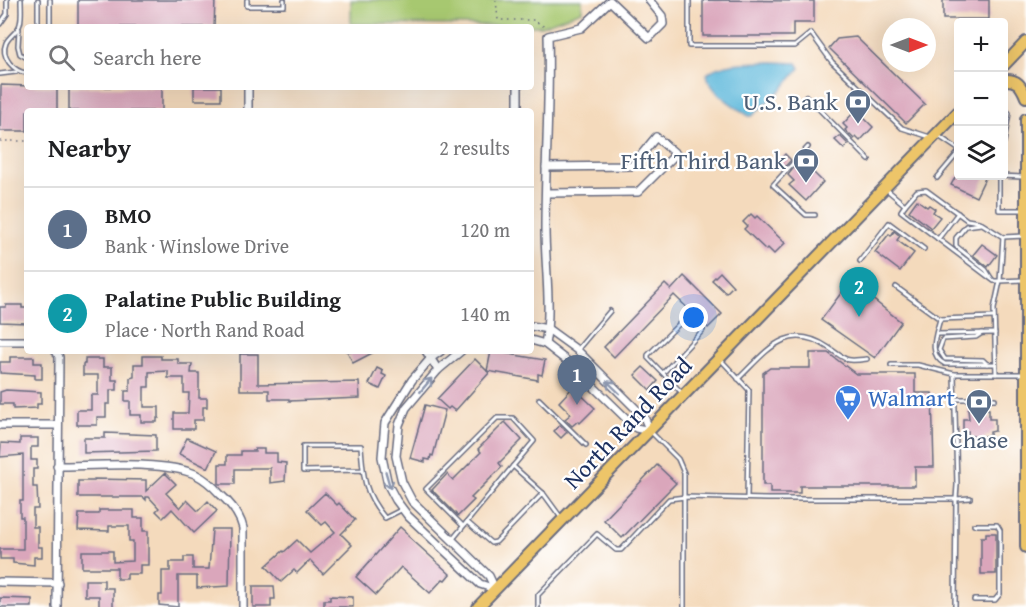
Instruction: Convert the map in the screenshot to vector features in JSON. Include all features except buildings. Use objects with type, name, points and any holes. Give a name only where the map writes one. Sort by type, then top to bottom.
[{"type":"main road","points":[[1008,61],[1026,42]]},
{"type":"main road","points":[[1008,81],[1017,82],[1026,97]]},
{"type":"main road","name":"North Rand Road","points":[[478,607],[954,116]]},
{"type":"main road","points":[[1026,119],[1026,547]]},
{"type":"street","points":[[545,344],[548,329],[546,167],[548,36],[581,28],[611,0],[649,38],[663,24],[662,16],[648,0]]},
{"type":"street","points":[[248,90],[248,108]]},
{"type":"street","points":[[518,90],[518,108]]},
{"type":"street","points":[[546,167],[632,166],[656,137],[676,154],[638,192],[546,193]]},
{"type":"street","points":[[534,327],[548,329],[577,350],[644,417],[650,431]]},
{"type":"street","points":[[0,341],[24,341]]},
{"type":"street","points":[[534,341],[545,344],[567,361],[636,428],[650,431]]},
{"type":"street","points":[[57,607],[58,354]]},
{"type":"street","points":[[438,370],[428,354],[386,423],[382,457],[388,485],[403,509],[480,584],[495,590]]},
{"type":"street","points":[[457,354],[438,370],[406,408],[399,425],[396,456],[402,482],[412,501],[489,576],[495,590]]},
{"type":"street","points":[[0,425],[58,425]]},
{"type":"street","points":[[57,466],[165,466],[207,481],[228,501],[241,520],[243,528],[243,607]]},
{"type":"street","points":[[403,509],[412,501]]},
{"type":"street","points":[[0,582],[58,583]]},
{"type":"lane","points":[[0,24],[7,15],[7,0]]},
{"type":"lane","points":[[21,0],[20,54],[24,56]]},
{"type":"lane","points":[[38,0],[39,24]]},
{"type":"lane","points":[[50,0],[50,24]]},
{"type":"lane","points":[[247,0],[247,6],[284,6],[284,0]]},
{"type":"lane","points":[[689,0],[689,46],[795,46],[811,33],[832,62],[902,128],[934,136],[954,148]]},
{"type":"lane","points":[[17,72],[9,62],[5,48],[7,41],[19,27]]},
{"type":"lane","points":[[0,74],[24,73]]},
{"type":"lane","points":[[806,96],[869,160]]},
{"type":"lane","points":[[808,147],[773,184],[806,215],[815,214]]},
{"type":"lane","points":[[936,178],[954,156]]},
{"type":"lane","points":[[1008,176],[1026,177]]},
{"type":"lane","points":[[998,180],[999,210],[1025,210]]},
{"type":"lane","points":[[885,188],[905,206]]},
{"type":"lane","points":[[1025,236],[1003,237],[983,224],[968,220],[926,190],[917,191],[901,212],[991,279],[1000,281],[1025,279]]},
{"type":"lane","points":[[938,239],[958,213]]},
{"type":"lane","points":[[860,261],[889,223],[924,249]]},
{"type":"lane","points":[[983,224],[966,226],[955,241],[960,250],[987,270],[991,279]]},
{"type":"lane","points":[[996,374],[994,317],[1000,281],[1003,237]]},
{"type":"lane","points":[[896,287],[940,319],[994,317]]},
{"type":"lane","points":[[577,350],[610,311]]},
{"type":"lane","points":[[685,395],[648,358],[648,355],[688,315]]},
{"type":"lane","points":[[940,319],[933,345],[938,361],[945,364],[995,364]]},
{"type":"lane","points":[[663,373],[703,330]]},
{"type":"lane","points":[[982,333],[976,337],[943,339],[939,350],[945,359],[983,360],[987,364]]},
{"type":"lane","points":[[936,334],[995,333]]},
{"type":"lane","points":[[738,379],[775,342],[791,337],[807,336],[849,361],[867,359]]},
{"type":"lane","points":[[720,359],[748,390],[747,497]]},
{"type":"lane","points":[[891,365],[918,365],[954,374],[1025,374]]},
{"type":"lane","points":[[954,374],[957,485],[955,607]]},
{"type":"lane","points":[[539,399],[586,445]]},
{"type":"lane","points":[[954,399],[995,399]]},
{"type":"lane","points":[[452,540],[534,441],[513,418],[496,418],[426,489],[463,526]]},
{"type":"lane","points":[[650,431],[678,459],[684,473],[684,607]]},
{"type":"lane","points":[[362,470],[303,471],[303,446],[361,446],[363,479],[375,506],[385,518],[403,509]]},
{"type":"lane","points":[[513,466],[543,493],[563,520]]},
{"type":"lane","points":[[467,522],[491,543],[496,542],[543,493]]},
{"type":"lane","points":[[538,607],[538,595],[597,534],[616,550],[621,550],[669,499],[685,497],[970,498]]},
{"type":"lane","points":[[974,525],[997,525],[1000,531],[1000,594],[995,600],[974,600]]},
{"type":"path","points":[[496,0],[498,20],[534,20],[547,28],[549,36]]},
{"type":"path","points":[[0,141],[24,141]]},
{"type":"green space","points":[[351,0],[582,0],[582,11],[541,26],[534,26],[534,24],[351,24]]},
{"type":"water","points":[[797,63],[800,68],[783,88],[752,116],[718,93],[707,74],[729,65]]},
{"type":"place","name":"U.S. Bank","points":[[858,125]]},
{"type":"place","name":"Fifth Third Bank","points":[[806,184]]},
{"type":"place","name":"Palatine Public Building","points":[[859,317]]},
{"type":"place","name":"BMO","points":[[577,405]]},
{"type":"place","name":"Walmart","points":[[848,421]]},
{"type":"place","name":"Chase","points":[[979,425]]}]
